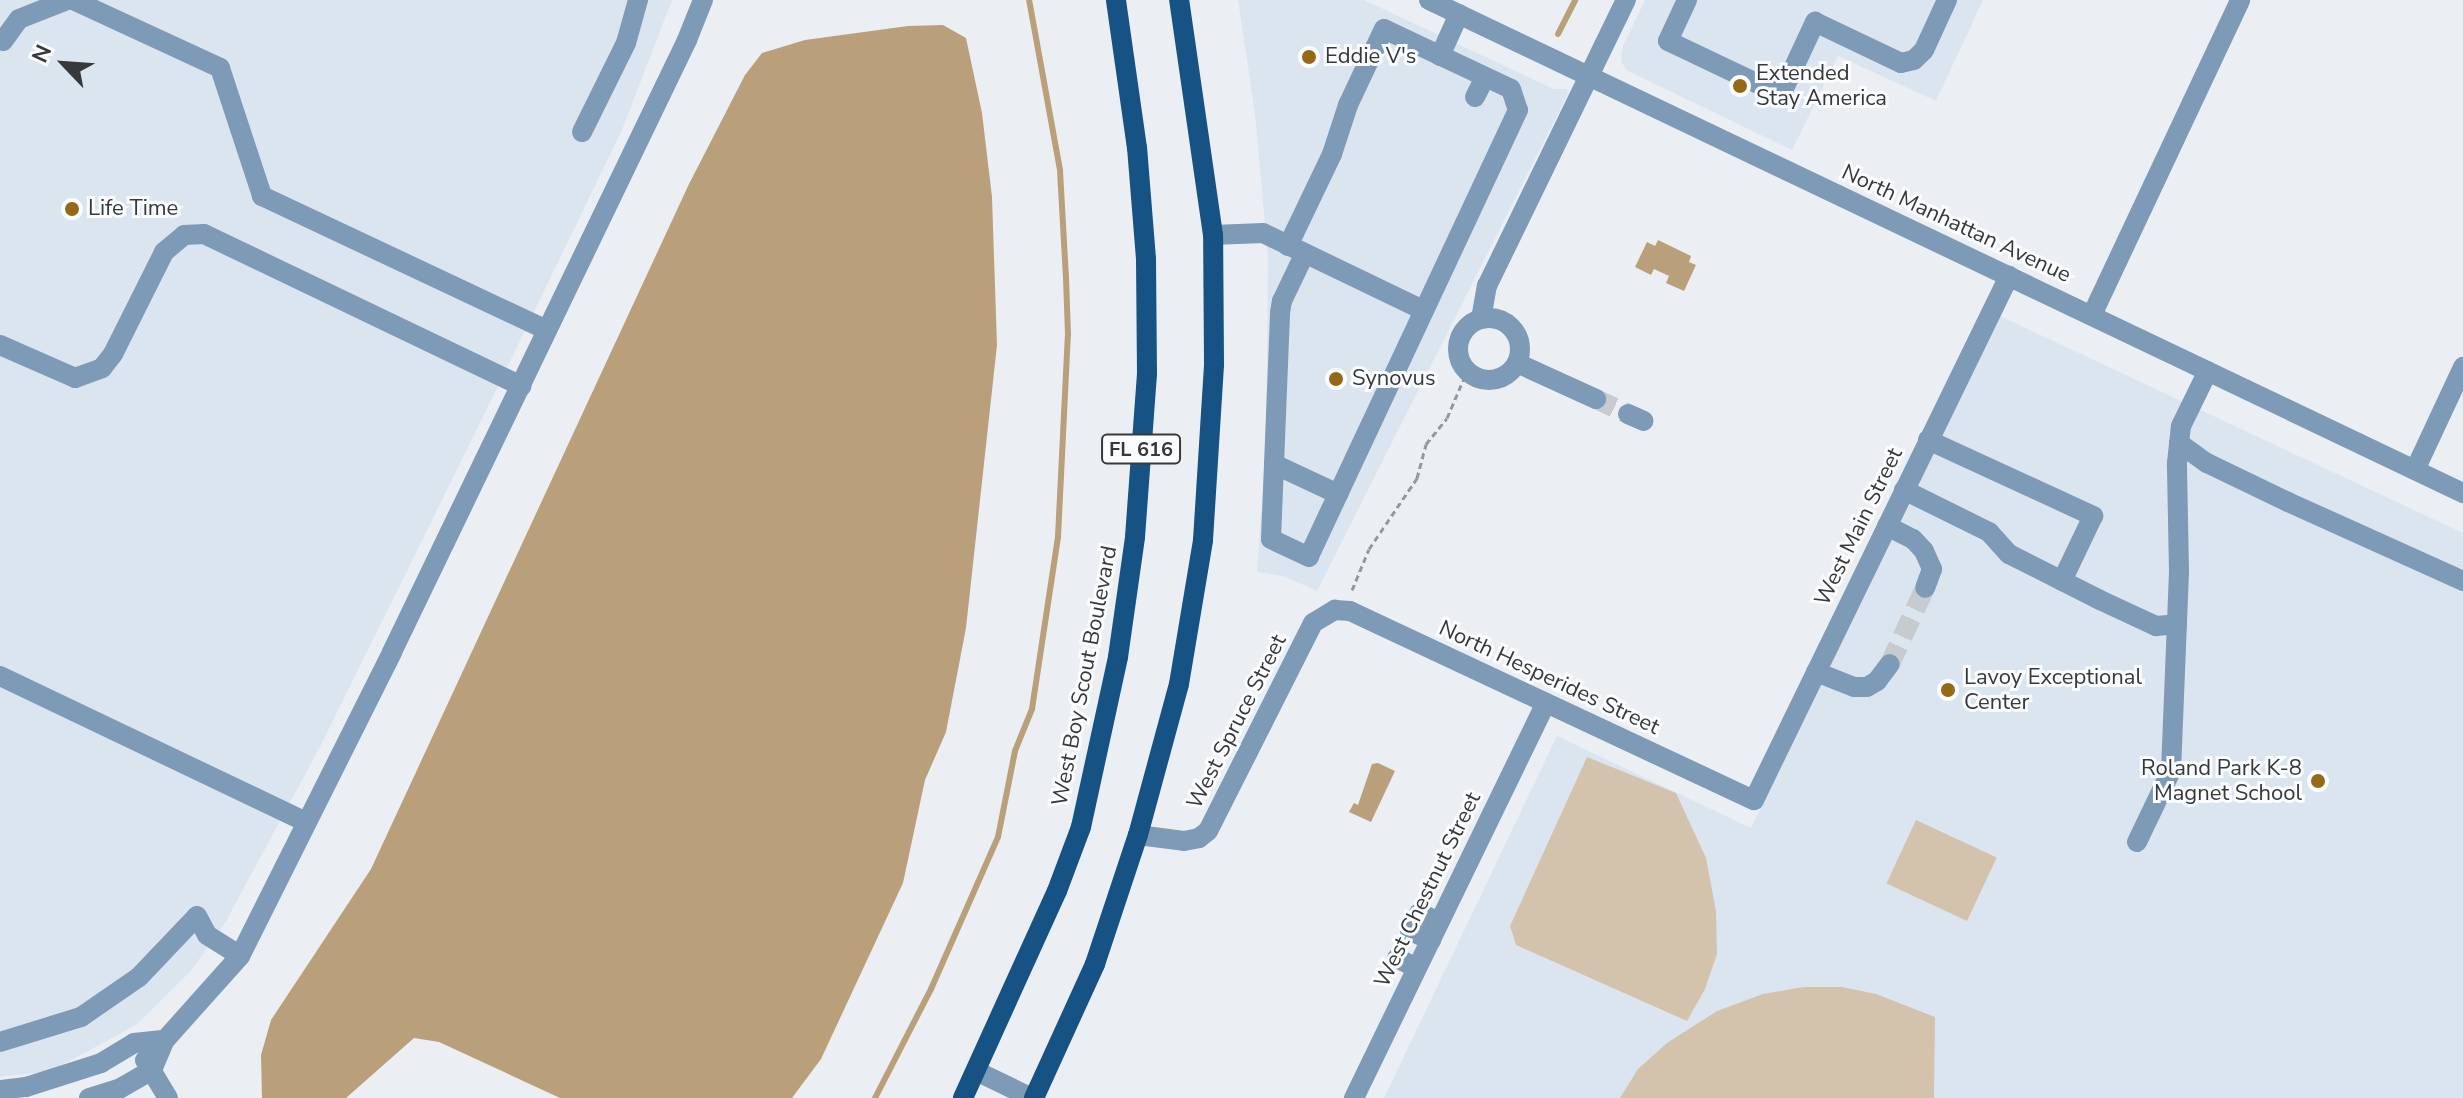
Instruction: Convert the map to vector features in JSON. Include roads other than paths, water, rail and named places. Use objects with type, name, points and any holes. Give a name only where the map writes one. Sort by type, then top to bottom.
[{"type":"main road","name":"West Boy Scout Boulevard","points":[[963,1098],[1057,891],[1081,827],[1118,657],[1135,537],[1147,374],[1146,259],[1137,148],[1116,0]]},
{"type":"main road","name":"FL 616","points":[[1033,1098],[1095,964],[1138,835],[1179,684],[1203,540],[1214,364],[1213,235],[1179,0]]},
{"type":"street","points":[[3,41],[19,19],[70,0],[220,68],[262,196],[547,330]]},
{"type":"street","points":[[582,132],[626,43],[638,0]]},
{"type":"street","points":[[89,1098],[122,1094],[152,1070],[165,1040],[240,956],[521,386],[687,40],[703,0]]},
{"type":"street","name":"North Manhattan Avenue","points":[[1429,0],[2463,493]]},
{"type":"street","points":[[1481,319],[1487,286],[1626,0]]},
{"type":"street","points":[[1687,0],[1668,41],[1781,95],[1815,22],[1901,63],[1914,60],[1924,50],[1947,0]]},
{"type":"street","points":[[2092,315],[2240,0]]},
{"type":"street","points":[[1440,56],[1459,14]]},
{"type":"street","points":[[1384,29],[1440,56],[1511,89],[1518,110],[1309,557],[1271,539],[1282,301],[1296,250],[1348,105],[1384,29]]},
{"type":"street","points":[[1475,97],[1485,77]]},
{"type":"street","points":[[1213,235],[1263,233],[1423,310]]},
{"type":"street","points":[[0,345],[75,378],[102,368],[113,354],[164,252],[184,235],[204,234],[521,386]]},
{"type":"street","name":"West Main Street","points":[[1754,800],[1816,672],[1896,530],[1904,490],[2009,276]]},
{"type":"street","points":[[1481,319],[1500,320],[1515,331],[1521,349],[1517,363],[1497,380],[1486,381],[1467,371],[1461,363],[1459,341],[1471,323],[1481,319]]},
{"type":"street","points":[[1517,363],[1596,399]]},
{"type":"street","points":[[2415,470],[2463,367]]},
{"type":"street","points":[[2137,842],[2171,771],[2177,624],[2179,443],[2181,426],[2208,371]]},
{"type":"street","points":[[1928,440],[2093,516],[2062,581]]},
{"type":"street","points":[[2179,443],[2207,463],[2274,496],[2463,581]]},
{"type":"street","points":[[1274,464],[1338,494]]},
{"type":"street","points":[[1904,490],[1989,532],[2009,554],[2062,581],[2156,626],[2177,624]]},
{"type":"street","points":[[1896,530],[1924,551],[1932,569],[1925,588]]},
{"type":"street","name":"North Hesperides Street","points":[[1323,614],[1350,611],[1754,800]]},
{"type":"street","name":"West Spruce Street","points":[[1138,835],[1184,841],[1199,838],[1208,831],[1313,623],[1323,614]]},
{"type":"street","points":[[1816,672],[1854,687],[1867,687],[1877,681],[1890,664]]},
{"type":"street","points":[[0,676],[306,822]]},
{"type":"street","name":"West Chestnut Street","points":[[1354,1098],[1546,703]]},
{"type":"street","points":[[0,1042],[81,1017],[139,977],[197,916],[207,935],[240,956]]},
{"type":"street","points":[[1414,922],[1435,931]]},
{"type":"street","points":[[1397,958],[1417,968]]},
{"type":"street","points":[[0,1090],[26,1087],[101,1063],[134,1043],[165,1040]]},
{"type":"street","points":[[134,1043],[168,1098]]},
{"type":"street","points":[[101,1063],[122,1094]]},
{"type":"street","points":[[976,1071],[1033,1098]]},
{"type":"waterway","points":[[875,1098],[931,989],[998,837],[1015,751],[1032,709],[1058,537],[1068,335],[1066,278],[1060,170],[1029,0]]},
{"type":"waterway","points":[[1558,34],[1575,0]]},
{"type":"tunnel","points":[[1596,399],[1628,414]]},
{"type":"tunnel","points":[[1890,664],[1925,588]]},
{"type":"place","name":"Eddie V's","points":[[1309,57]]},
{"type":"place","name":"Extended Stay America","points":[[1740,86]]},
{"type":"place","name":"Life Time","points":[[72,209]]},
{"type":"place","name":"Synovus","points":[[1336,379]]},
{"type":"place","name":"Lavoy Exceptional Center","points":[[1948,690]]},
{"type":"place","name":"Roland Park K-8 Magnet School","points":[[2318,781]]}]
